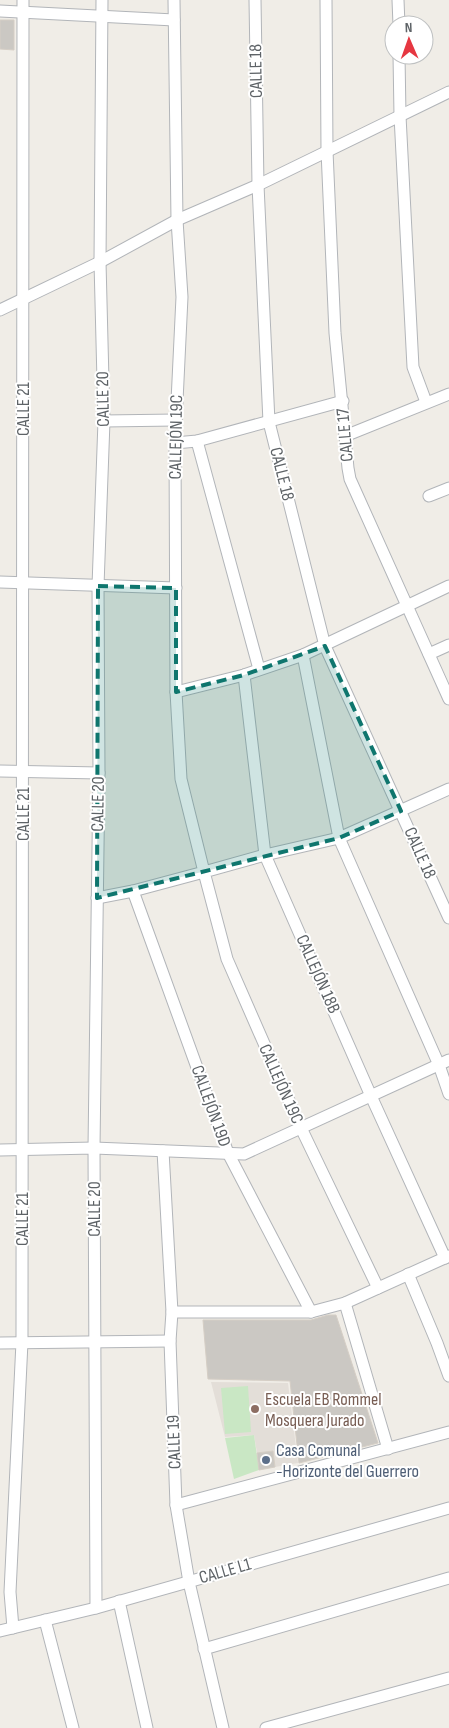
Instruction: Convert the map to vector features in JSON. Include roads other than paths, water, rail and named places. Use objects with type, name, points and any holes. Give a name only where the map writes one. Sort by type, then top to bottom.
[{"type":"street","name":"CALLE 21","points":[[13,1628],[10,1592],[22,1342],[23,0]]},
{"type":"street","name":"CALLE 20","points":[[96,1608],[94,1148],[99,773],[98,586],[104,421],[100,262],[102,0]]},
{"type":"street","name":"CALLEJÓN 19C","points":[[174,0],[177,220],[182,297],[175,443],[176,692],[181,779],[227,959],[301,1128],[378,1288]]},
{"type":"street","name":"CALLE 18","points":[[255,0],[258,185],[269,422],[325,646],[449,918]]},
{"type":"street","name":"CALLE 17","points":[[326,0],[327,151],[335,333],[348,468],[350,479],[449,699]]},
{"type":"street","points":[[398,0],[398,15]]},
{"type":"street","points":[[0,11],[174,20]]},
{"type":"street","points":[[399,65],[412,367],[426,402]]},
{"type":"street","points":[[0,310],[100,262],[177,220],[258,185],[449,92]]},
{"type":"street","points":[[345,436],[449,394]]},
{"type":"street","points":[[175,443],[197,441],[343,401]]},
{"type":"street","points":[[104,421],[176,420]]},
{"type":"street","points":[[197,441],[259,669]]},
{"type":"street","points":[[429,496],[449,488]]},
{"type":"street","points":[[0,582],[176,588]]},
{"type":"street","points":[[176,692],[303,656],[449,586]]},
{"type":"street","points":[[428,654],[449,645]]},
{"type":"street","points":[[303,656],[339,838],[444,1062],[449,1094]]},
{"type":"street","name":"CALLEJÓN 18B","points":[[244,674],[266,855],[371,1096],[447,1257]]},
{"type":"street","points":[[0,771],[99,773]]},
{"type":"street","points":[[97,898],[133,891],[266,855],[339,838],[449,789]]},
{"type":"street","name":"CALLEJÓN 19D","points":[[133,891],[228,1153],[311,1312]]},
{"type":"street","points":[[0,1150],[94,1148],[244,1154],[444,1062]]},
{"type":"street","name":"CALLE 19","points":[[163,1150],[172,1312],[170,1341],[176,1506],[189,1582],[223,1728]]},
{"type":"street","points":[[172,1312],[311,1312],[346,1303],[447,1257]]},
{"type":"street","points":[[408,1274],[449,1376]]},
{"type":"street","points":[[346,1303],[388,1449]]},
{"type":"street","points":[[0,1342],[170,1341]]},
{"type":"street","points":[[176,1506],[449,1432]]},
{"type":"street","name":"CALLE L1","points":[[0,1631],[96,1608],[449,1508]]},
{"type":"street","points":[[204,1648],[449,1578]]},
{"type":"street","points":[[119,1601],[147,1728]]},
{"type":"street","points":[[45,1620],[73,1728]]},
{"type":"street","points":[[266,1728],[449,1678]]},
{"type":"place","name":"Escuela EB Rommel Mosquera Jurado","points":[[255,1409]]},
{"type":"place","name":"Casa Comunal -Horizonte del Guerrero","points":[[266,1460]]}]
